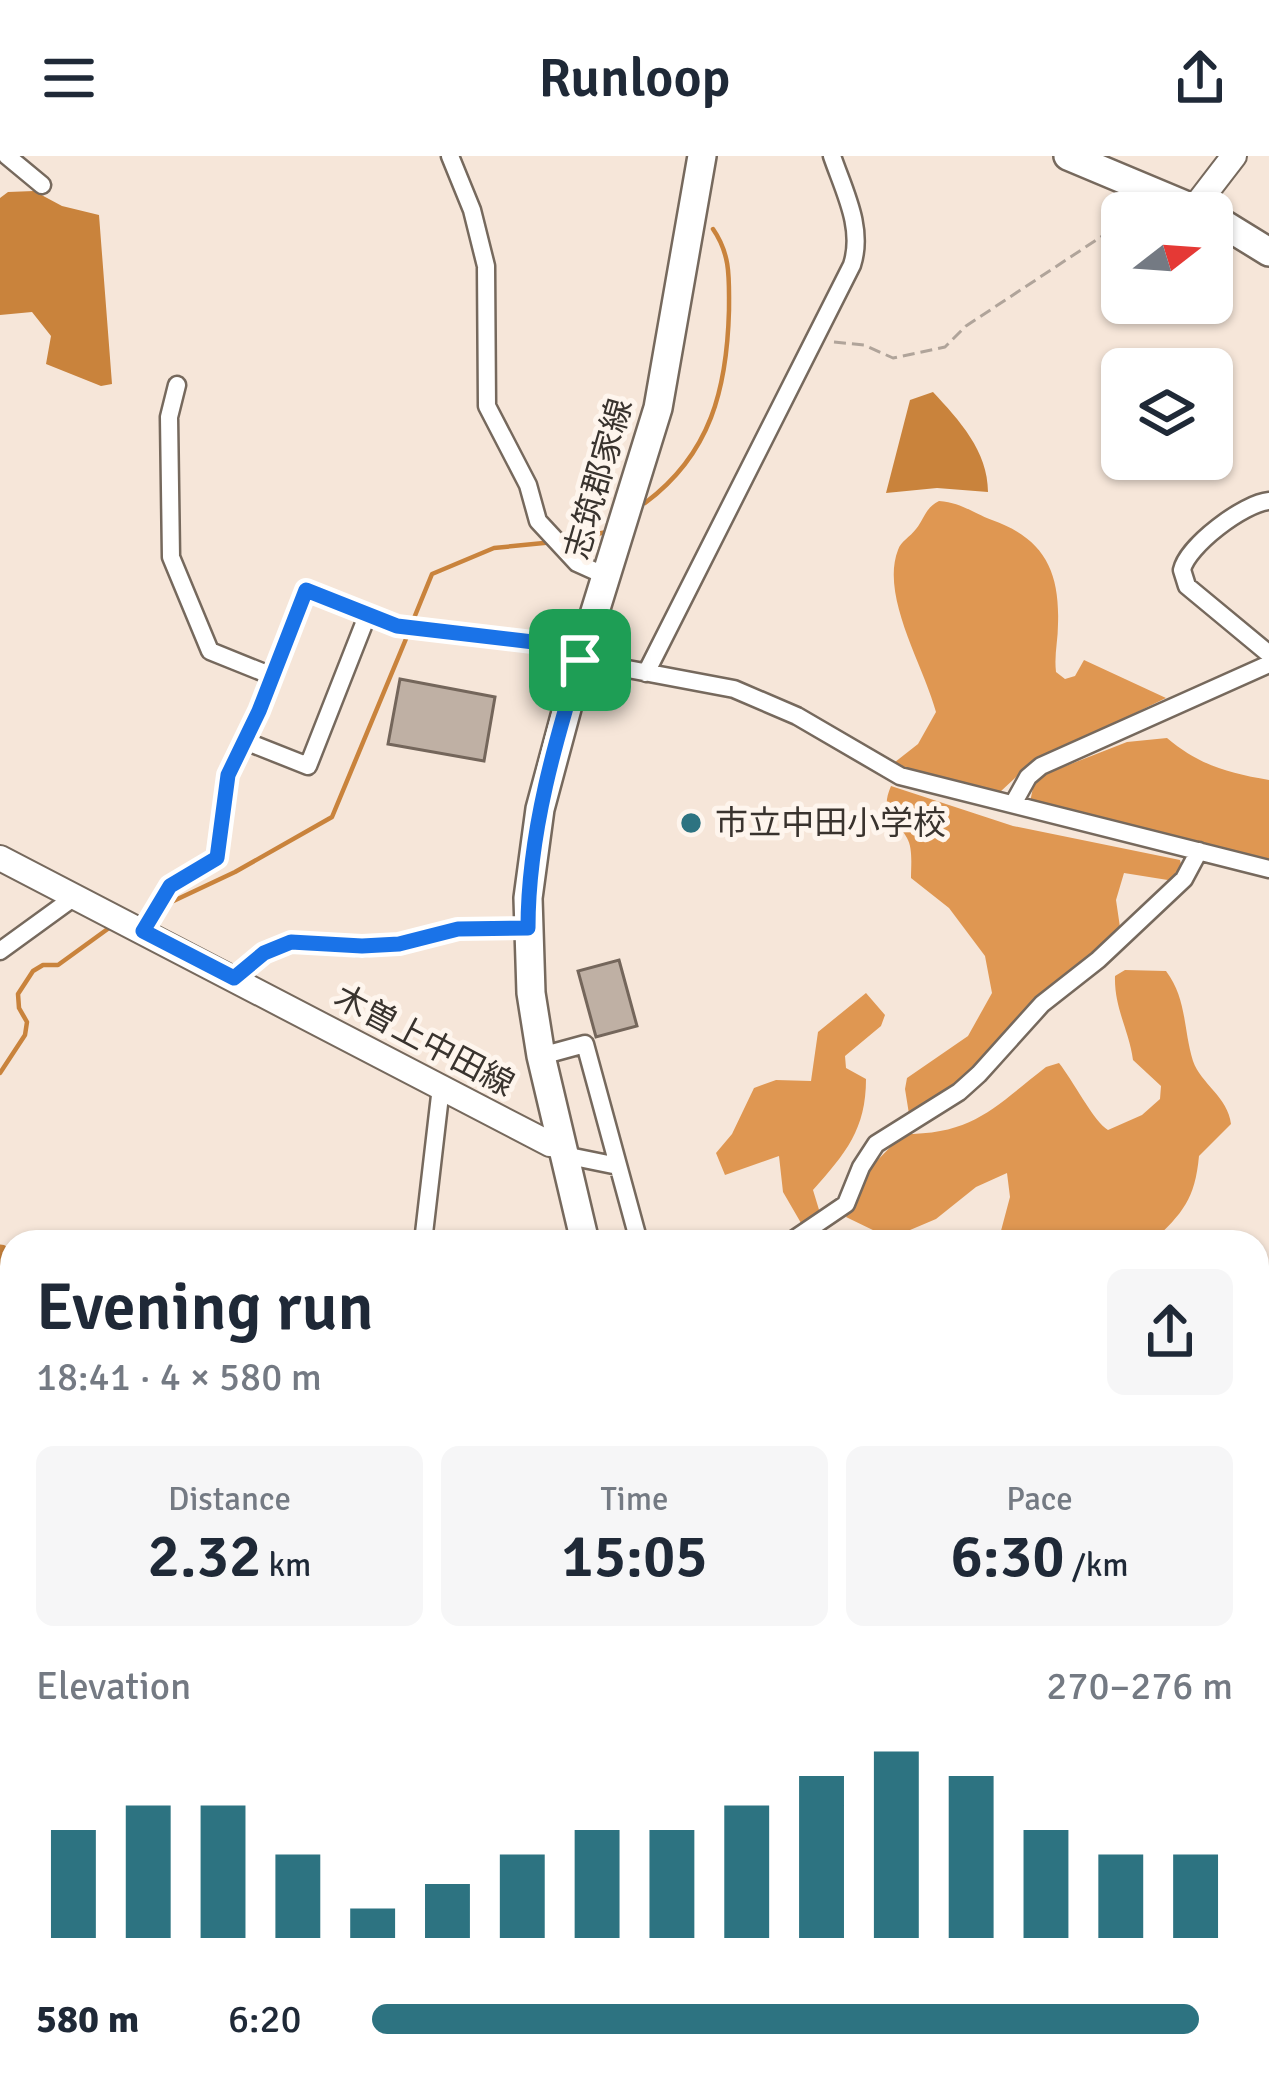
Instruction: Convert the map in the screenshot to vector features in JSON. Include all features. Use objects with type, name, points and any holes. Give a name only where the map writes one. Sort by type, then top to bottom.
[{"type":"main road","name":"志筑郡家線","points":[[582,1230],[541,1056],[531,993],[528,898],[540,808],[658,408],[702,156]]},
{"type":"main road","points":[[1067,156],[1153,192]]},
{"type":"main road","points":[[1214,192],[1234,156]]},
{"type":"main road","points":[[1233,231],[1269,252]]},
{"type":"main road","name":"木曽上中田線","points":[[0,858],[563,1150]]},
{"type":"street","points":[[7,156],[42,185]]},
{"type":"street","points":[[450,156],[472,210],[486,266],[487,406],[528,485],[538,521],[577,563],[608,578]]},
{"type":"street","points":[[646,673],[856,253],[853,216],[832,156]]},
{"type":"street","points":[[177,386],[169,417],[171,557],[210,651],[272,676]]},
{"type":"street","points":[[1269,501],[1250,504],[1192,550],[1182,570],[1187,586],[1269,654]]},
{"type":"street","points":[[143,931],[170,886],[217,858],[228,775],[306,590],[397,626],[582,654],[646,673],[734,689],[797,716],[900,776],[1269,869]]},
{"type":"street","points":[[244,741],[308,766],[367,616]]},
{"type":"street","points":[[1013,804],[1041,766],[1269,664]]},
{"type":"street","points":[[808,1230],[846,1204],[873,1146],[969,1083],[1042,1004],[1098,960],[1184,879],[1199,851]]},
{"type":"street","points":[[0,951],[73,898]]},
{"type":"street","points":[[234,978],[264,953],[291,942],[399,944],[458,929],[528,928]]},
{"type":"street","points":[[541,1056],[585,1044],[636,1230]]},
{"type":"street","points":[[424,1230],[441,1087]]},
{"type":"street","points":[[563,1150],[617,1166]]},
{"type":"path","points":[[815,339],[865,345],[893,358],[945,347],[966,326],[1101,237]]},
{"type":"shaded area","points":[[34,191],[62,206],[99,215],[112,384],[101,386],[46,364],[51,336],[32,312],[0,315],[0,198],[8,192]]},
{"type":"shaded area","points":[[933,392],[977,450],[988,492],[937,488],[886,493],[910,400]]},
{"type":"shaded area","points":[[939,501],[1010,527],[1045,558],[1058,605],[1056,672],[1065,679],[1075,676],[1084,660],[1166,698],[1030,764],[1000,792],[890,766],[918,744],[936,712],[899,609],[894,568],[901,544]]},
{"type":"shaded area","points":[[1167,738],[1215,766],[1269,780],[1269,860],[1030,802],[1035,778],[1127,742]]},
{"type":"shaded area","points":[[891,786],[1013,826],[1180,860],[1183,873],[1174,881],[1124,873],[1116,900],[1121,934],[939,1098],[909,1114],[907,1078],[968,1036],[992,993],[985,956],[949,908],[911,878],[909,842],[888,809]]},
{"type":"shaded area","points":[[1125,970],[1166,971],[1181,1003],[1193,1061],[1225,1106],[1231,1124],[1199,1156],[1186,1204],[1164,1230],[1001,1230],[1010,1197],[1007,1173],[976,1187],[936,1219],[910,1230],[873,1230],[846,1217],[867,1171],[903,1134],[965,1124],[1046,1067],[1059,1063],[1108,1130],[1142,1115],[1160,1099],[1161,1086],[1133,1060],[1115,976]]},
{"type":"shaded area","points":[[866,993],[885,1015],[881,1026],[845,1056],[846,1068],[866,1079],[862,1112],[844,1152],[813,1190],[820,1213],[813,1222],[801,1223],[783,1192],[779,1156],[725,1175],[716,1153],[732,1134],[754,1088],[776,1080],[811,1081],[818,1032]]},
{"type":"building","points":[[400,679],[495,697],[484,761],[388,744]]},
{"type":"building","points":[[619,960],[637,1026],[596,1037],[578,971]]},
{"type":"waterway","points":[[645,503],[686,463],[719,392],[728,339],[729,278],[723,248],[713,229]]},
{"type":"waterway","points":[[565,540],[607,532]]},
{"type":"waterway","points":[[412,623],[432,574],[494,548],[554,542]]},
{"type":"waterway","points":[[167,904],[332,817],[408,634]]},
{"type":"waterway","points":[[0,1073],[25,1035],[27,1022],[18,994],[33,971],[58,965],[109,928]]},
{"type":"place","name":"市立中田小学校","points":[[691,823]]},
{"type":"route","points":[[306,590],[397,626],[584,648],[580,660],[540,808],[528,928],[458,929],[399,944],[291,942],[264,953],[234,978],[143,931],[170,886],[217,858],[228,775],[259,711],[306,590]]}]
